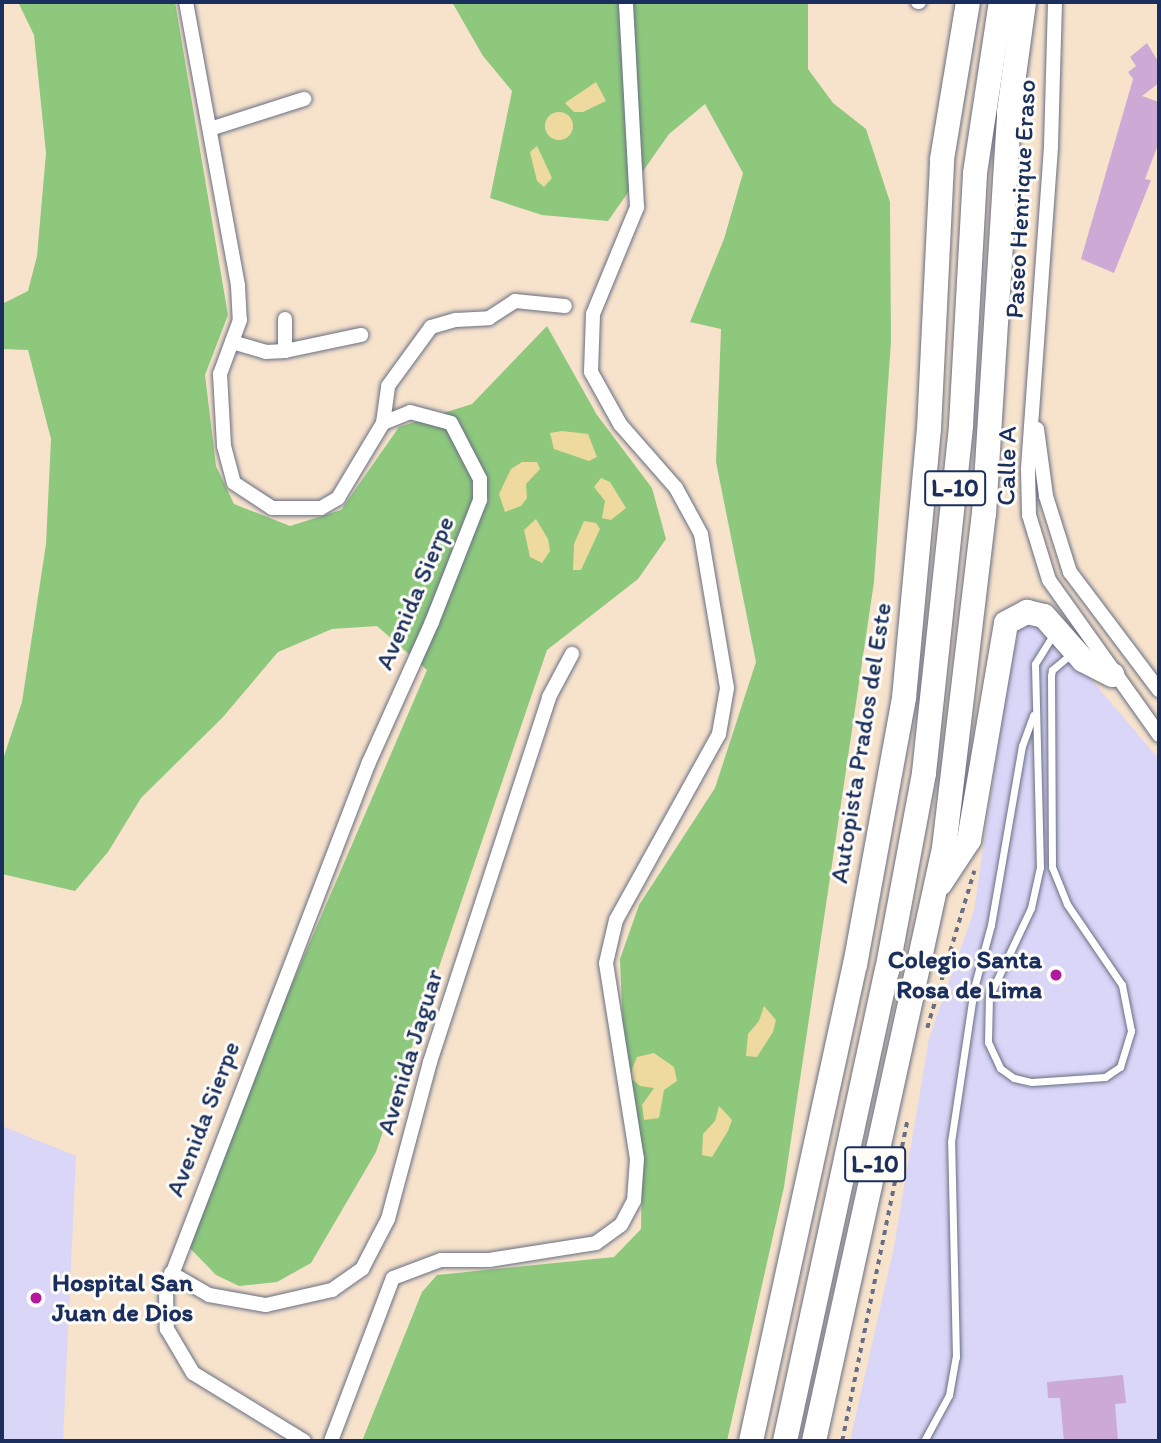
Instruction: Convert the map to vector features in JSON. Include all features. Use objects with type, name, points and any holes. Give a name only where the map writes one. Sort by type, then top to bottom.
[{"type":"highway","name":"Autopista Prados del Este","points":[[751,1441],[855,965],[904,698],[929,429],[942,159],[968,2]]},
{"type":"highway","name":"L-10","points":[[785,1441],[887,971],[934,699],[961,425],[975,173],[1001,2]]},
{"type":"highway","points":[[937,887],[968,672],[984,514],[1009,111],[1024,2]]},
{"type":"highway","points":[[937,887],[969,840],[987,750],[1002,630],[1012,618],[1027,612],[1044,617],[1077,652],[1112,675]]},
{"type":"highway","name":"L-10","points":[[814,1441],[937,887]]},
{"type":"street","points":[[186,2],[237,286],[240,320],[220,374],[224,446],[234,483],[250,498],[272,508],[321,508],[338,498],[383,423],[388,386],[431,327],[456,320],[489,318],[515,301],[565,306]]},
{"type":"street","points":[[331,1441],[393,1278],[442,1260],[489,1260],[596,1243],[621,1225],[634,1201],[638,1159],[606,963],[616,920],[719,734],[727,688],[701,534],[676,488],[620,424],[591,372],[593,314],[638,207],[626,2]]},
{"type":"street","name":"Paseo Henrique Eraso","points":[[1033,400],[1051,148],[1055,2]]},
{"type":"street","points":[[210,129],[304,99]]},
{"type":"street","points":[[285,319],[285,351]]},
{"type":"street","points":[[232,342],[266,352],[285,351],[361,335]]},
{"type":"street","name":"Calle A","points":[[1033,400],[1028,471],[1033,537],[1049,580],[1112,675],[1159,735]]},
{"type":"street","name":"Calle A","points":[[1033,400],[1046,496],[1060,549],[1070,572],[1159,690]]},
{"type":"street","name":"Avenida Sierpe","points":[[304,1441],[193,1373],[167,1329],[166,1290],[369,762],[432,622],[480,499],[474,461],[451,423],[410,412],[383,423]]},
{"type":"street","name":"Avenida Jaguar","points":[[171,1273],[209,1295],[266,1305],[332,1290],[362,1269],[388,1219],[439,1036],[549,697],[572,654]]},
{"type":"lane","points":[[1056,628],[1035,664],[1040,867],[1031,908],[989,997],[988,1042],[1000,1068],[1014,1078],[1032,1082],[1105,1077],[1120,1067],[1128,1052],[1131,1031],[1122,985],[1067,904],[1052,867],[1051,676],[1062,658],[1077,652]]},
{"type":"lane","points":[[925,1441],[949,1395],[956,1356],[951,1142],[974,988],[991,925],[1022,746],[1035,708]]},
{"type":"lane","points":[[974,988],[989,997]]},
{"type":"path","points":[[926,1033],[975,867]]},
{"type":"path","points":[[842,1441],[894,1205],[909,1111]]},
{"type":"shaded area","name":"Colegio Santa Rosa de Lima","points":[[1043,623],[1159,759],[1159,1441],[850,1441],[894,1247],[929,1038],[974,911],[1010,664],[1021,626]]},
{"type":"shaded area","name":"Hospital San Juan de Dios","points":[[2,1126],[76,1156],[63,1441],[2,1441]]},
{"type":"green space","points":[[18,2],[175,2],[228,315],[205,375],[216,466],[234,504],[290,526],[341,510],[399,427],[472,404],[547,326],[597,415],[652,488],[666,539],[638,579],[547,650],[376,1152],[311,1263],[277,1282],[239,1286],[216,1275],[182,1240],[427,670],[377,626],[332,629],[278,652],[223,717],[141,798],[108,852],[75,891],[2,874],[2,762],[22,702],[46,544],[51,439],[28,350],[2,349],[2,304],[28,291],[37,256],[46,153],[34,35]]},
{"type":"green space","points":[[452,2],[808,2],[808,69],[833,103],[866,129],[890,202],[891,342],[874,582],[784,1187],[727,1441],[362,1441],[422,1292],[437,1275],[614,1257],[641,1229],[642,1158],[624,1055],[620,959],[639,905],[715,788],[756,662],[716,462],[721,329],[690,322],[724,239],[743,173],[705,104],[669,134],[608,221],[542,215],[490,198],[512,91],[483,56]]},
{"type":"sand","points":[[596,82],[606,101],[583,112],[574,112],[565,103]]},
{"type":"sand","points":[[559,112],[569,116],[573,126],[569,136],[559,140],[549,136],[545,126],[549,116]]},
{"type":"sand","points":[[537,146],[552,178],[544,187],[537,181],[530,152]]},
{"type":"sand","points":[[562,431],[588,434],[597,457],[589,461],[554,449],[550,433]]},
{"type":"sand","points":[[522,462],[537,462],[540,469],[526,484],[527,498],[521,506],[505,512],[499,494],[511,469]]},
{"type":"sand","points":[[601,478],[610,482],[626,508],[611,520],[602,518],[605,501],[594,487]]},
{"type":"sand","points":[[536,519],[548,539],[550,551],[542,563],[530,557],[524,530]]},
{"type":"sand","points":[[584,521],[596,523],[600,529],[581,570],[573,570],[574,544]]},
{"type":"sand","points":[[764,1006],[776,1020],[773,1032],[757,1057],[746,1056],[748,1034],[759,1021]]},
{"type":"sand","points":[[654,1053],[674,1067],[677,1081],[664,1090],[659,1118],[644,1120],[642,1105],[654,1088],[640,1086],[631,1078],[632,1069],[637,1057]]},
{"type":"sand","points":[[719,1106],[732,1120],[712,1157],[702,1155],[703,1134],[715,1121]]},
{"type":"building","points":[[1147,43],[1159,63],[1159,83],[1142,96],[1159,102],[1159,142],[1145,179],[1151,180],[1114,273],[1081,259],[1133,79],[1128,72],[1136,66],[1130,57]]},
{"type":"building","points":[[1123,1375],[1126,1403],[1115,1404],[1118,1441],[1064,1441],[1060,1398],[1048,1398],[1047,1382]]},
{"type":"place","name":"Colegio Santa Rosa de Lima","points":[[1056,975]]},
{"type":"place","name":"Hospital San Juan de Dios","points":[[36,1298]]}]
